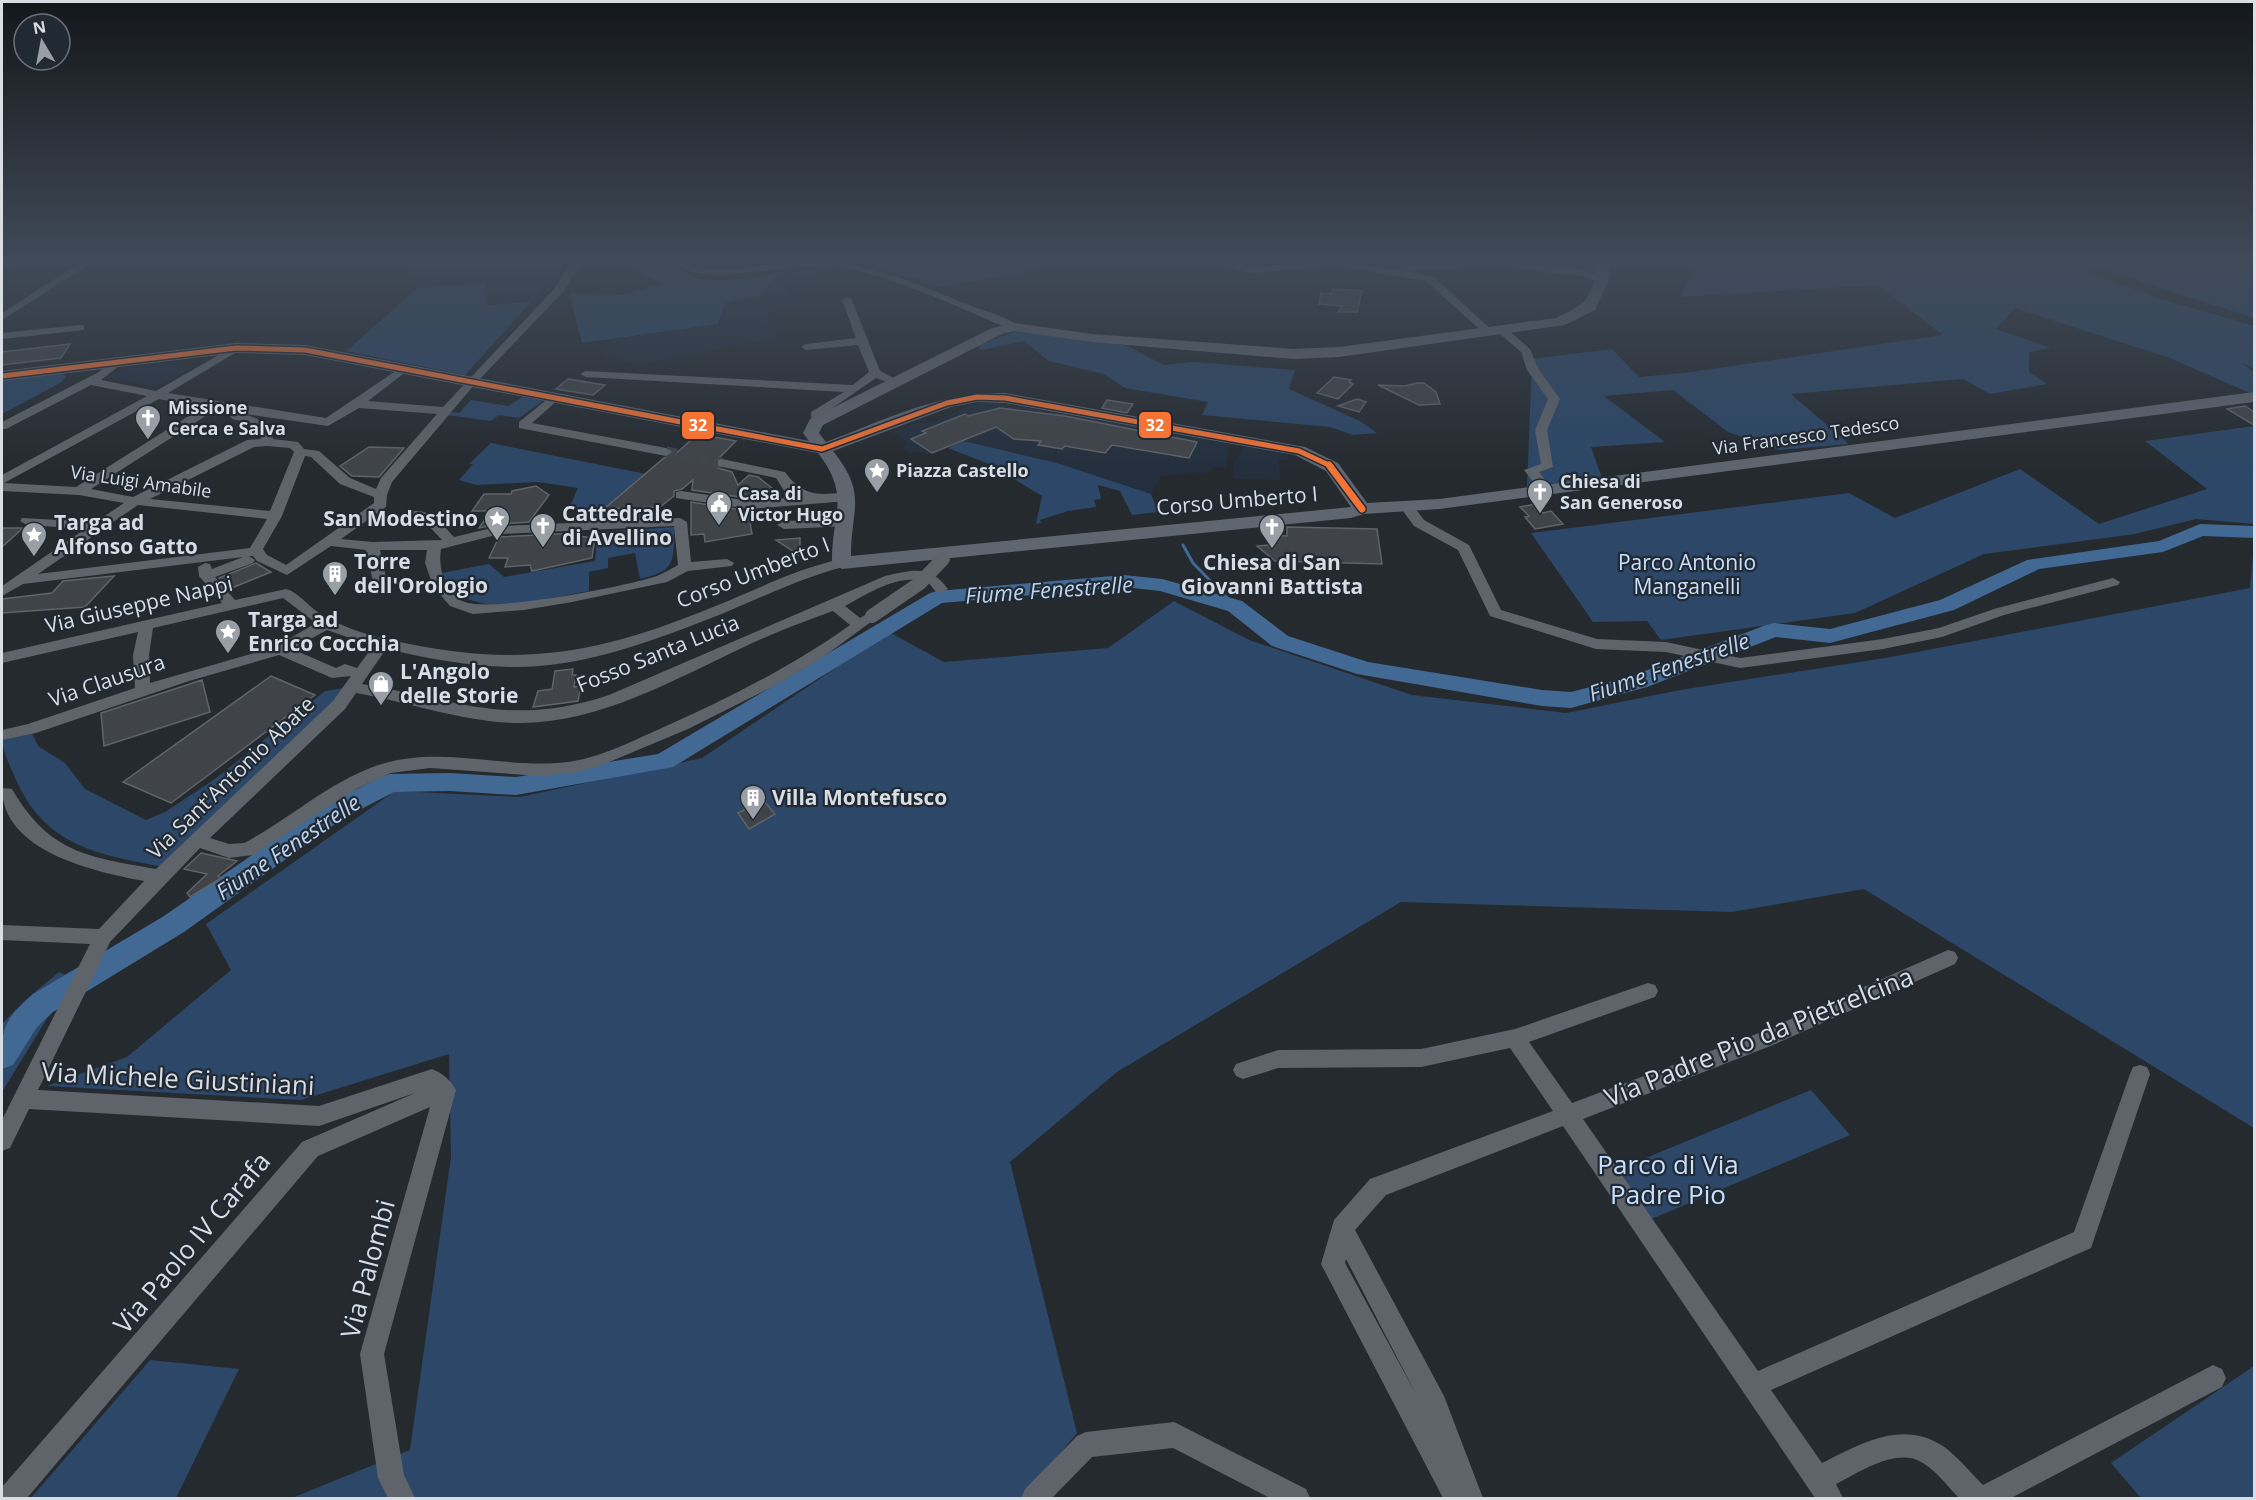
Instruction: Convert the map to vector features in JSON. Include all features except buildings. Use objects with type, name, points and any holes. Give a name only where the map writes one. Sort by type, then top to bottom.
[{"type":"street","points":[[2,336],[51,331]]},
{"type":"street","points":[[287,572],[381,504],[381,495],[386,481],[471,382],[520,331]]},
{"type":"street","points":[[858,331],[874,372],[895,382]]},
{"type":"street","points":[[816,423],[998,331]]},
{"type":"street","points":[[1042,331],[1092,338],[1269,354],[1339,352],[1504,331]]},
{"type":"street","points":[[1497,332],[1526,351],[1526,358],[1554,399],[1541,430],[1547,467],[1530,470],[1546,489]]},
{"type":"street","points":[[806,346],[862,341]]},
{"type":"street","points":[[2,480],[158,395],[236,348]]},
{"type":"street","points":[[2,419],[70,381],[118,362],[236,348],[305,350],[822,449],[947,404],[977,397],[1005,398],[1299,451],[1324,461],[1332,467],[1362,509]]},
{"type":"street","points":[[187,354],[208,365]]},
{"type":"street","points":[[2,376],[89,373],[158,395],[213,406],[328,422],[357,404],[403,369]]},
{"type":"street","points":[[842,563],[840,549],[847,497],[846,485],[811,433],[816,423],[815,415],[856,389],[874,372]]},
{"type":"street","points":[[2,426],[89,373]]},
{"type":"street","points":[[586,374],[856,389]]},
{"type":"street","name":"Via Francesco Tedesco","points":[[1362,509],[1407,507],[2254,397]]},
{"type":"street","points":[[555,398],[523,425],[666,452]]},
{"type":"street","points":[[357,404],[448,411]]},
{"type":"street","points":[[213,406],[255,421],[266,432],[267,442]]},
{"type":"street","points":[[79,491],[213,406]]},
{"type":"street","points":[[2,592],[135,501],[251,443],[267,442],[294,446],[300,452],[315,454],[345,481],[381,495]]},
{"type":"street","points":[[287,572],[256,549],[275,516],[300,452]]},
{"type":"street","points":[[722,463],[780,476],[790,489],[820,500]]},
{"type":"street","name":"Via Luigi Amabile","points":[[2,487],[79,491],[135,501],[275,516]]},
{"type":"street","points":[[681,495],[750,505],[847,497]]},
{"type":"street","points":[[1407,507],[1419,523],[1464,548],[1495,613],[1596,644],[1666,647],[1740,663],[1883,644],[1942,632],[1999,612],[2113,582]]},
{"type":"street","name":"Corso Umberto I","points":[[286,593],[294,602],[328,623],[382,644],[477,661],[520,662],[579,657],[676,627],[816,569],[842,563],[945,555],[1351,513],[1362,509]]},
{"type":"street","points":[[413,514],[427,517],[452,543]]},
{"type":"street","points":[[27,521],[98,526]]},
{"type":"street","points":[[329,542],[372,546],[434,546],[500,530],[680,522],[685,567]]},
{"type":"street","points":[[784,525],[844,523]]},
{"type":"street","points":[[372,546],[380,582]]},
{"type":"street","points":[[434,546],[432,562],[438,583],[455,603],[473,610],[524,606],[572,598],[662,579],[685,567],[727,563]]},
{"type":"street","points":[[2,580],[259,553]]},
{"type":"street","points":[[206,576],[259,553]]},
{"type":"street","points":[[198,841],[229,851],[247,850],[358,782],[387,768],[428,762],[560,770],[612,756],[703,717],[866,621],[920,583],[945,555]]},
{"type":"street","points":[[209,559],[204,566],[206,576],[231,604]]},
{"type":"street","points":[[286,593],[287,572]]},
{"type":"street","name":"Fosso Santa Lucia","points":[[280,650],[337,674],[345,669],[356,681],[435,706],[490,716],[540,717],[611,701],[739,643],[835,605],[880,581],[919,575],[934,579],[941,589]]},
{"type":"street","name":"Via Giuseppe Nappi","points":[[2,658],[286,593]]},
{"type":"street","points":[[835,605],[866,621]]},
{"type":"street","name":"Via Clausura","points":[[2,735],[229,662],[280,650],[328,623]]},
{"type":"street","points":[[143,691],[141,655],[146,626]]},
{"type":"street","name":"Via Sant'Antonio Abate","points":[[2,1141],[103,938],[160,877],[339,705],[382,644]]},
{"type":"street","points":[[6,793],[18,815],[36,836],[67,854],[94,864],[160,877]]},
{"type":"street","points":[[4,933],[103,938]]},
{"type":"street","name":"Via Padre Pio da Pietrelcina","points":[[1457,1498],[1333,1264],[1342,1228],[1378,1187],[1766,1038],[1948,958]]},
{"type":"street","points":[[1243,1070],[1278,1059],[1421,1058],[1515,1038],[1648,992]]},
{"type":"street","points":[[1515,1038],[1824,1489],[1893,1445],[1917,1448],[1940,1462],[1978,1498]]},
{"type":"street","points":[[1754,1385],[2083,1240],[2140,1074]]},
{"type":"street","name":"Via Michele Giustiniani","points":[[23,1099],[319,1116],[438,1084]]},
{"type":"street","name":"Via Paolo IV Carafa","points":[[10,1498],[310,1149],[438,1084]]},
{"type":"street","name":"Via Palombi","points":[[402,1498],[391,1478],[372,1354],[438,1084]]},
{"type":"street","points":[[1342,1228],[1435,1405],[1470,1498]]},
{"type":"street","points":[[1985,1498],[2213,1378]]},
{"type":"street","points":[[1034,1498],[1086,1445],[1174,1435],[1297,1498]]},
{"type":"shaded area","points":[[669,331],[775,331],[777,338],[637,365],[603,354],[614,340]]},
{"type":"shaded area","points":[[155,361],[192,368],[157,387],[107,377],[132,364]]},
{"type":"shaded area","points":[[992,402],[1229,442],[1226,468],[1214,467],[1210,473],[1161,476],[1151,494],[1060,464],[964,441],[927,455],[922,452],[910,453],[904,449],[908,442],[892,432],[914,423],[931,423],[972,405]]},
{"type":"shaded area","points":[[1244,446],[1287,453],[1289,460],[1279,460],[1280,480],[1234,479],[1234,464]]},
{"type":"green space","points":[[369,331],[505,331],[465,375],[346,351]]},
{"type":"green space","points":[[579,331],[668,331],[582,343]]},
{"type":"green space","points":[[1015,331],[1033,331],[1125,345],[1164,365],[1194,362],[1295,370],[1289,389],[1360,421],[1377,433],[1353,435],[1330,427],[1202,415],[1208,402],[1125,388],[1104,374],[1049,361],[1024,341],[981,350],[978,346]]},
{"type":"green space","points":[[1938,331],[2002,331],[2051,348],[2029,352],[2029,372],[2047,384],[1990,394],[1963,379],[1791,394],[1849,444],[1779,450],[1728,432],[1673,390],[1604,396],[1665,442],[1591,447],[1602,478],[1527,488],[1532,359],[1612,349],[1639,377],[1684,373],[1943,335]]},
{"type":"green space","points":[[2086,331],[2254,331],[2254,369],[2242,363],[2254,372],[2254,392],[2250,393],[2170,358]]},
{"type":"green space","points":[[61,373],[66,376],[62,382],[2,414],[2,381]]},
{"type":"green space","points":[[522,397],[544,400],[519,418],[499,415],[491,421],[447,415],[450,412],[459,413],[471,400],[509,406]]},
{"type":"green space","name":"Parco Antonio Manganelli","points":[[2254,426],[2254,524],[2196,519],[2135,534],[1984,554],[1855,613],[1661,640],[1647,621],[1593,622],[1531,533],[1849,493],[1895,518],[2020,469],[2099,524],[2207,489],[2145,441]]},
{"type":"green space","points":[[963,441],[1057,463],[1151,494],[1158,512],[1132,515],[1120,491],[1098,485],[1101,499],[1094,500],[1096,507],[1068,511],[1040,520],[1041,523],[1036,524],[1042,496],[989,464],[948,448]]},
{"type":"green space","points":[[491,443],[646,474],[604,509],[568,510],[578,488],[538,482],[476,485],[459,480],[473,464],[469,464]]},
{"type":"green space","points":[[613,512],[620,515],[642,514],[639,523],[578,525],[583,515]]},
{"type":"green space","points":[[675,527],[673,556],[667,568],[640,579],[635,553],[608,558],[608,568],[589,572],[589,591],[529,602],[487,604],[469,599],[453,589],[441,573],[489,564],[504,577],[595,561],[598,532]]},
{"type":"green space","points":[[2254,542],[2254,1128],[1864,889],[1732,912],[1401,902],[1117,1072],[1010,1162],[1077,1433],[1023,1498],[292,1498],[410,1450],[451,1157],[449,1054],[301,1100],[47,1086],[127,1057],[231,970],[206,924],[395,791],[520,797],[702,758],[889,632],[944,662],[1108,648],[1174,601],[1249,640],[1412,695],[1566,713],[1680,690],[1891,657],[2250,588]]},
{"type":"green space","points":[[351,687],[168,868],[96,852],[57,833],[26,799],[3,746],[2,735],[30,729],[38,746],[65,763],[85,789],[146,820],[165,812],[215,779],[325,691]]},
{"type":"green space","points":[[59,972],[72,978],[2,1092],[2,1024],[23,1002]]},
{"type":"green space","name":"Parco di Via Padre Pio","points":[[1811,1090],[1850,1135],[1649,1220],[1614,1171]]},
{"type":"green space","points":[[150,1360],[239,1369],[176,1498],[31,1498]]},
{"type":"green space","points":[[2254,1366],[2254,1498],[2141,1498],[2111,1463]]},
{"type":"waterway","name":"Fiume Fenestrelle","points":[[2,1056],[27,1018],[43,1003],[174,924],[333,812],[390,783],[450,782],[516,786],[664,761],[937,597],[1124,581],[1162,585],[1235,606],[1280,641],[1365,669],[1542,698],[1571,700],[1639,682],[1774,630],[1830,636],[1947,605],[2034,564],[2163,546],[2200,530],[2254,532]]},
{"type":"waterway","points":[[1183,545],[1193,563],[1235,606]]},
{"type":"tunnel","points":[[666,452],[722,463]]},
{"type":"transit line","name":"32","points":[[2,376],[236,348],[305,350],[822,449],[947,403],[977,397],[1005,398],[1299,451],[1324,461],[1332,467],[1362,509]]},
{"type":"place","name":"Missione Cerca e Salva","points":[[148,441]]},
{"type":"place","name":"Piazza Castello","points":[[877,494]]},
{"type":"place","name":"Chiesa di San Generoso","points":[[1540,515]]},
{"type":"place","name":"Casa di Victor Hugo","points":[[719,527]]},
{"type":"place","name":"San Modestino","points":[[497,542]]},
{"type":"place","name":"Cattedrale di Avellino","points":[[543,549]]},
{"type":"place","name":"Chiesa di San Giovanni Battista","points":[[1272,550]]},
{"type":"place","name":"Targa ad Alfonso Gatto","points":[[34,558]]},
{"type":"place","name":"Torre dell'Orologio","points":[[335,597]]},
{"type":"place","name":"Targa ad Enrico Cocchia","points":[[228,655]]},
{"type":"place","name":"L'Angolo delle Storie","points":[[381,707]]},
{"type":"place","name":"Villa Montefusco","points":[[753,821]]}]
